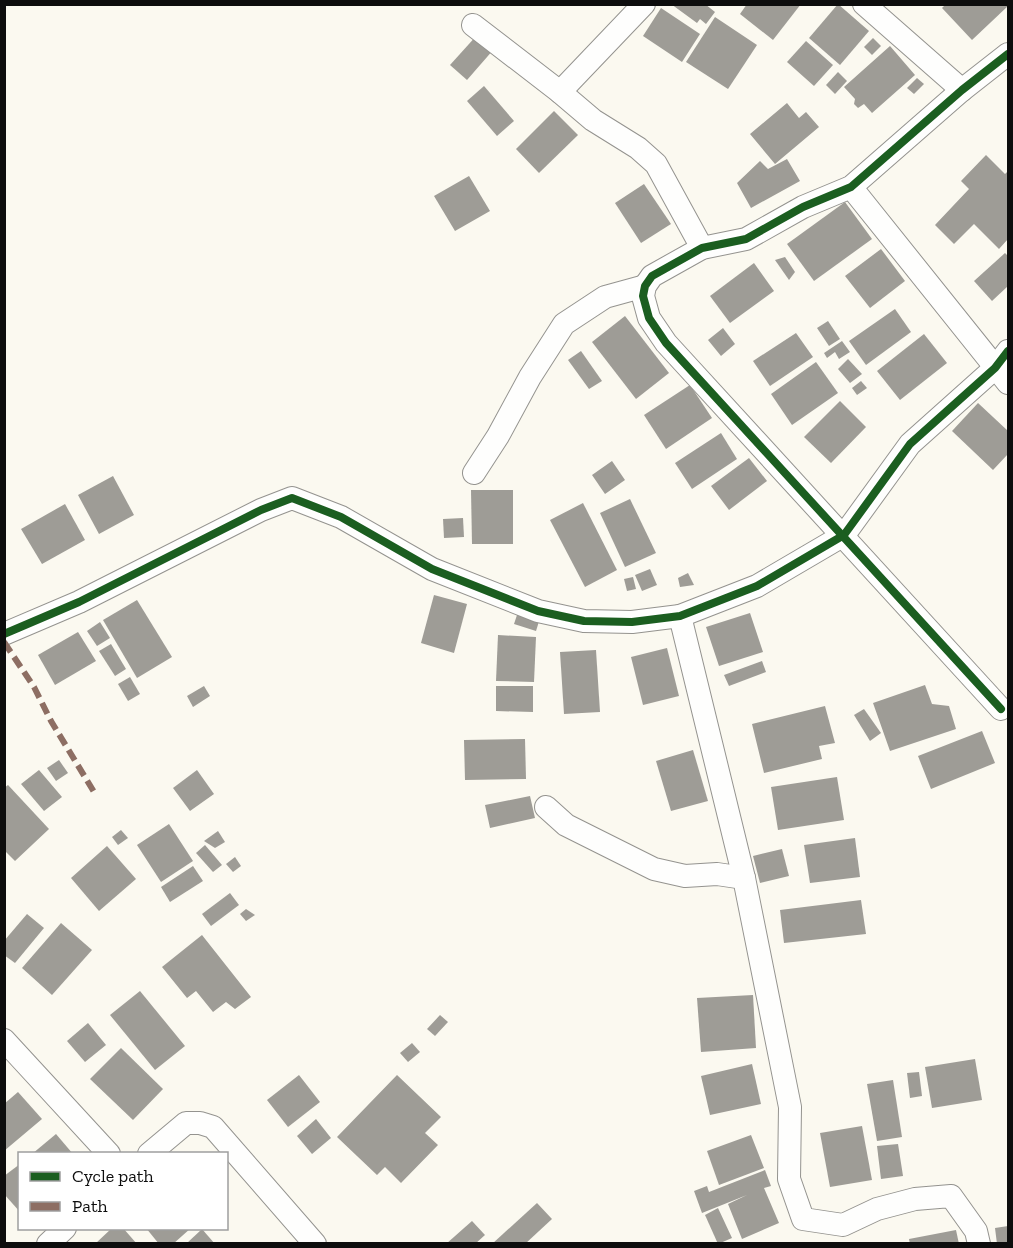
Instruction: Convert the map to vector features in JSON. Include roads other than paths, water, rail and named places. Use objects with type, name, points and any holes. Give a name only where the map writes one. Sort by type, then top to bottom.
[{"type":"street","points":[[560,92],[644,4]]},
{"type":"street","points":[[864,4],[962,90]]},
{"type":"street","points":[[473,25],[560,92],[592,120],[638,148],[656,164],[702,248]]},
{"type":"street","points":[[1001,710],[666,343],[649,318],[643,296],[645,285],[652,276],[702,248],[746,239],[803,207],[851,187],[962,90],[1008,54]]},
{"type":"street","points":[[4,634],[79,602],[261,510],[292,498],[341,517],[432,569],[538,611],[584,621],[632,622],[680,616],[758,586],[843,535],[910,444],[1004,367],[851,187]]},
{"type":"street","points":[[474,473],[564,324],[605,297],[645,285]]},
{"type":"street","points":[[680,616],[744,878],[790,1107],[789,1179],[803,1219],[843,1226],[877,1209],[915,1199],[951,1196],[976,1231],[979,1244]]},
{"type":"street","points":[[546,807],[566,825],[654,869],[685,876],[717,874],[744,878]]},
{"type":"street","points":[[4,1040],[107,1152]]},
{"type":"street","points":[[151,1152],[186,1123],[200,1123],[213,1127],[315,1244]]},
{"type":"street","points":[[48,1244],[63,1230]]}]
